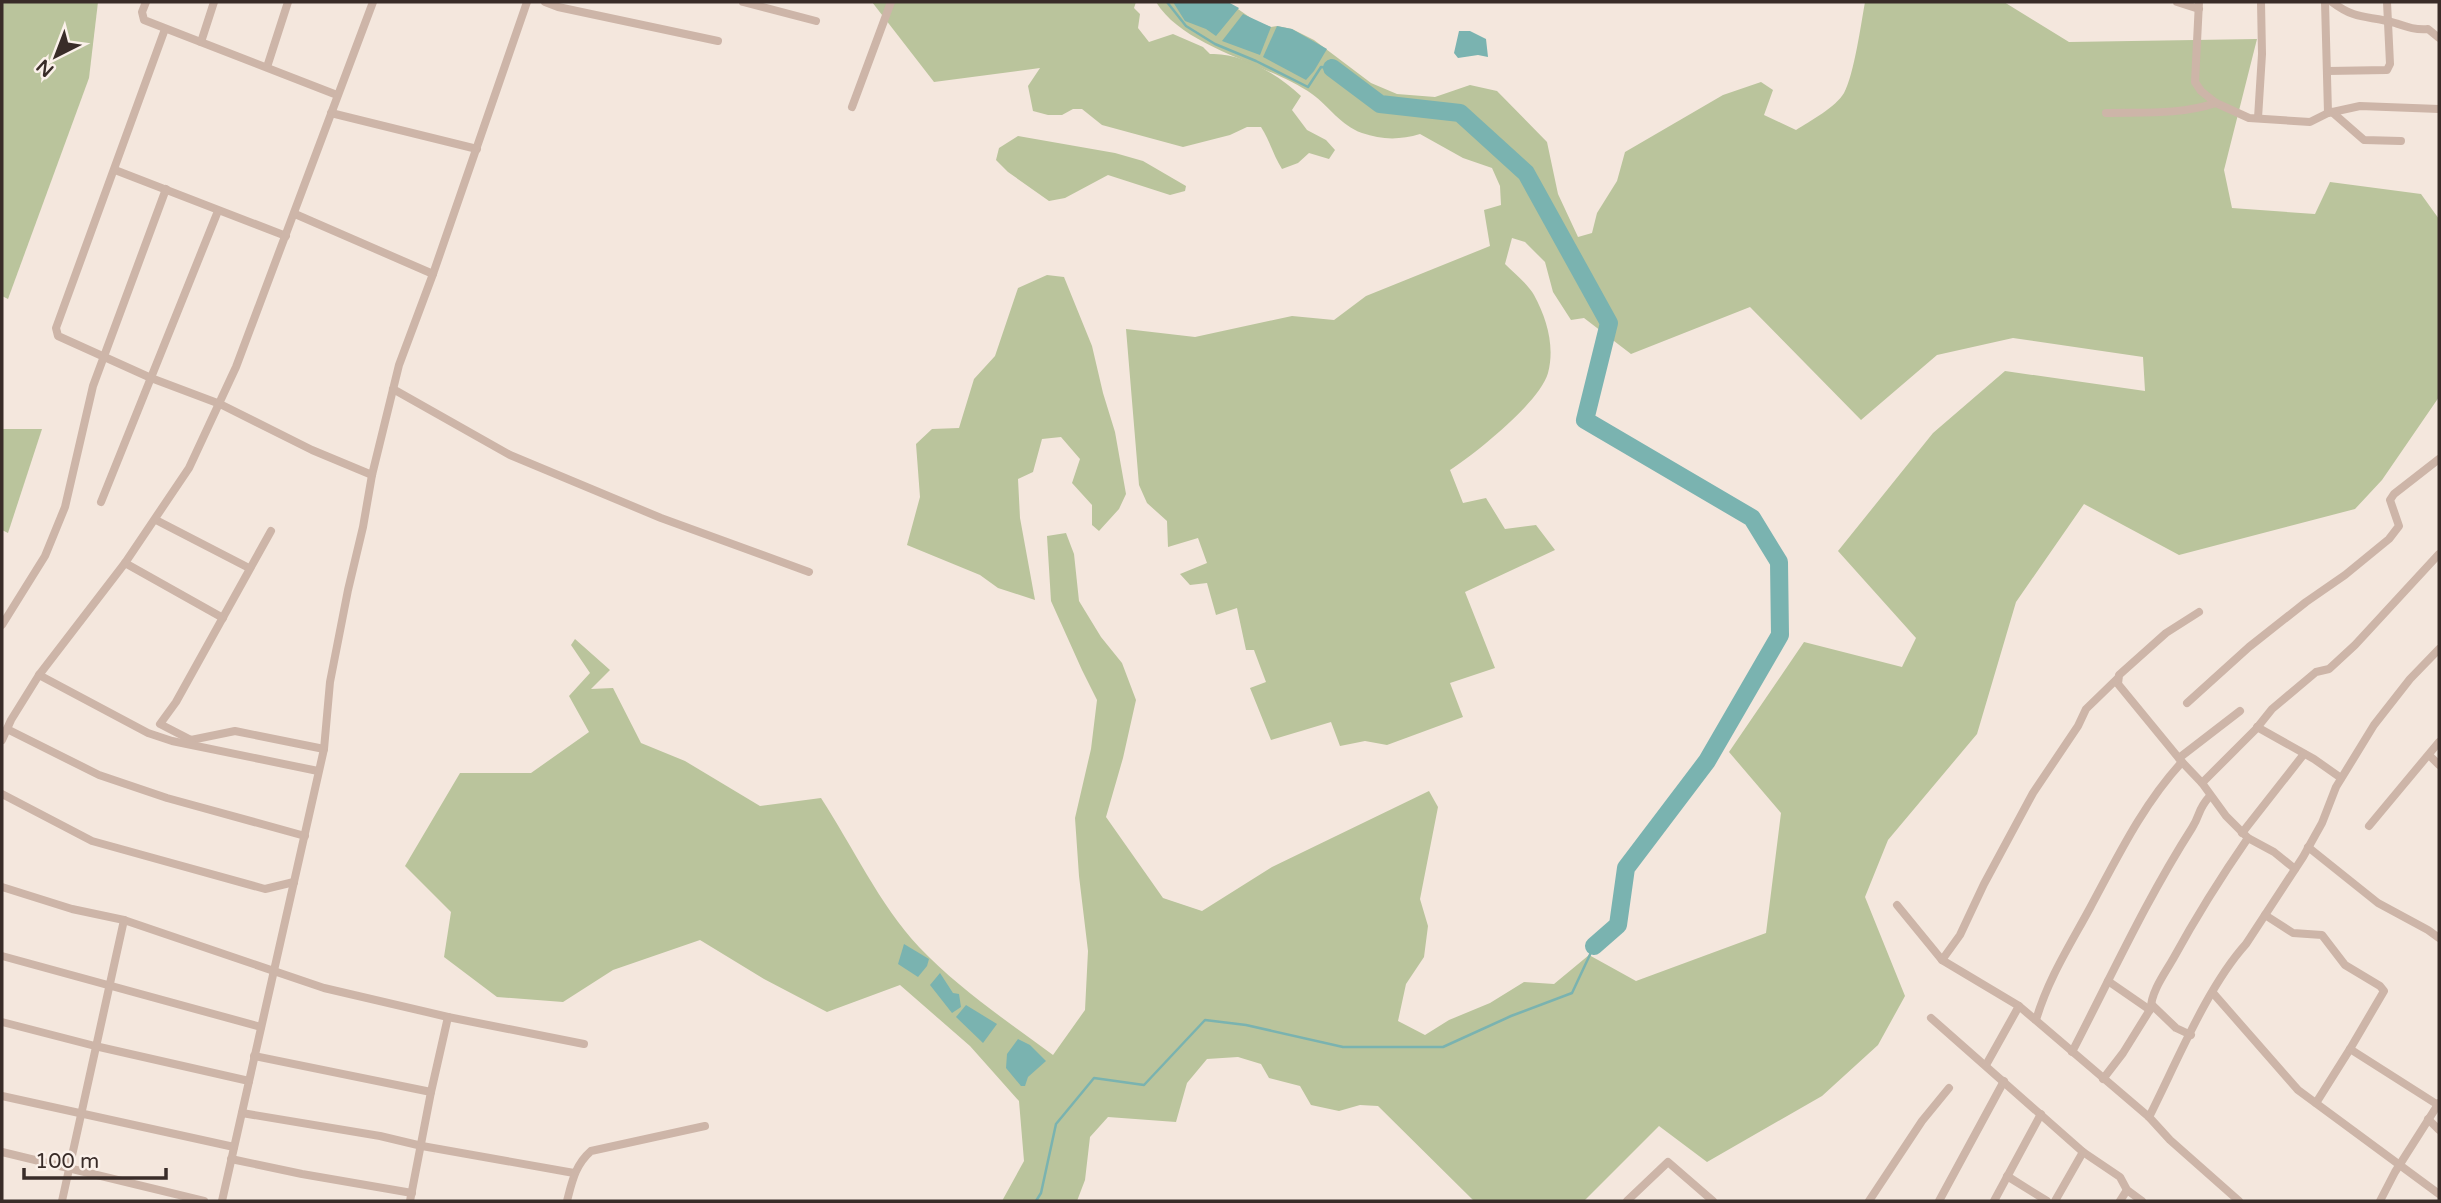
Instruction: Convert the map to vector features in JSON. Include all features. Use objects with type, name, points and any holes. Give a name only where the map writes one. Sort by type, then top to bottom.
[{"type":"street","points":[[146,2],[142,12],[144,20],[337,94]]},
{"type":"street","points":[[201,42],[214,2]]},
{"type":"street","points":[[267,67],[288,2]]},
{"type":"street","points":[[2,740],[39,674],[125,563],[189,468],[236,367],[373,2]]},
{"type":"street","points":[[222,1201],[324,749],[330,682],[372,475],[393,389],[406,345],[527,2]]},
{"type":"street","points":[[545,2],[718,41]]},
{"type":"street","points":[[743,2],[816,21]]},
{"type":"street","points":[[852,107],[891,2]]},
{"type":"street","points":[[2177,2],[2199,6],[2195,82],[2216,103],[2245,116],[2310,122],[2330,113],[2360,106],[2439,109]]},
{"type":"street","points":[[2258,118],[2262,54],[2261,2]]},
{"type":"street","points":[[2325,2],[2330,113],[2364,141],[2401,141]]},
{"type":"street","points":[[2332,2],[2361,18],[2416,30],[2428,29],[2439,38]]},
{"type":"street","points":[[2328,71],[2387,70],[2390,64],[2387,2]]},
{"type":"street","points":[[165,29],[56,328],[58,336],[151,379],[219,404],[312,450],[372,475]]},
{"type":"street","points":[[2106,113],[2191,111],[2216,103]]},
{"type":"street","points":[[331,113],[477,149]]},
{"type":"street","points":[[115,170],[286,236]]},
{"type":"street","points":[[2,625],[45,556],[65,507],[93,386],[166,189]]},
{"type":"street","points":[[101,502],[218,211]]},
{"type":"street","points":[[295,214],[433,274]]},
{"type":"street","points":[[393,389],[510,455],[661,518],[809,572]]},
{"type":"street","points":[[2187,703],[2274,626],[2345,575],[2389,539],[2399,526],[2390,500],[2439,459]]},
{"type":"street","points":[[156,520],[249,568]]},
{"type":"street","points":[[271,531],[176,702],[160,724],[191,740],[235,731],[324,749]]},
{"type":"street","points":[[2202,783],[2286,696],[2316,672],[2329,669],[2355,645],[2439,554]]},
{"type":"street","points":[[125,563],[223,618]]},
{"type":"street","points":[[1942,960],[1960,935],[2033,793],[2087,709],[2160,638],[2199,612]]},
{"type":"street","points":[[2149,1117],[2213,993],[2322,823],[2341,778],[2374,725],[2410,679],[2439,649]]},
{"type":"street","points":[[39,674],[148,733],[172,741],[318,771]]},
{"type":"street","points":[[2118,678],[2118,684],[2245,836],[2274,852],[2295,869]]},
{"type":"street","points":[[2036,1020],[2044,994],[2130,835],[2181,760],[2240,710]]},
{"type":"street","points":[[2,715],[11,720]]},
{"type":"street","points":[[2257,727],[2341,778]]},
{"type":"street","points":[[7,729],[99,775],[167,799],[305,836]]},
{"type":"street","points":[[2369,826],[2439,742]]},
{"type":"street","points":[[2103,1079],[2151,1008],[2159,985],[2197,914],[2245,836],[2304,754]]},
{"type":"street","points":[[2430,755],[2439,765]]},
{"type":"street","points":[[2,794],[92,841],[265,889],[294,882]]},
{"type":"street","points":[[2072,1052],[2169,863],[2194,825],[2200,807],[2210,796]]},
{"type":"street","points":[[2308,847],[2378,903],[2428,930],[2439,939]]},
{"type":"street","points":[[2,887],[72,909],[124,920],[324,988],[448,1017],[584,1044]]},
{"type":"street","points":[[1897,905],[1942,960],[2019,1006],[2149,1117],[2170,1140],[2239,1201]]},
{"type":"street","points":[[2265,915],[2294,933],[2322,935],[2345,965],[2383,989],[2383,994],[2316,1103]]},
{"type":"street","points":[[62,1201],[124,920]]},
{"type":"street","points":[[2,956],[261,1027]]},
{"type":"street","points":[[2108,981],[2151,1008],[2176,1028],[2191,1035]]},
{"type":"street","points":[[2213,993],[2298,1090],[2400,1163],[2439,1195]]},
{"type":"street","points":[[1986,1065],[2019,1006]]},
{"type":"street","points":[[231,1159],[411,1197],[448,1017]]},
{"type":"street","points":[[1931,1018],[2083,1153],[2120,1177],[2127,1189],[2142,1201]]},
{"type":"street","points":[[2,1022],[249,1081]]},
{"type":"street","points":[[2350,1049],[2439,1104],[2400,1163],[2381,1201]]},
{"type":"street","points":[[254,1056],[431,1092]]},
{"type":"street","points":[[1939,1201],[2004,1081]]},
{"type":"street","points":[[1869,1201],[1922,1121],[1949,1088]]},
{"type":"street","points":[[2,1096],[234,1147]]},
{"type":"street","points":[[242,1113],[574,1173]]},
{"type":"street","points":[[1994,1201],[2041,1114]]},
{"type":"street","points":[[2428,1119],[2439,1130]]},
{"type":"street","points":[[568,1201],[574,1173],[591,1151],[705,1126]]},
{"type":"street","points":[[2,1152],[204,1201]]},
{"type":"street","points":[[2055,1201],[2083,1153]]},
{"type":"street","points":[[1628,1201],[1668,1162],[1712,1201]]},
{"type":"street","points":[[2007,1176],[2047,1201]]},
{"type":"street","points":[[2120,1201],[2127,1189]]},
{"type":"green space","points":[[2,2],[98,2],[89,78],[8,299],[2,296]]},
{"type":"green space","points":[[872,2],[1136,2],[1134,8],[1140,14],[1138,28],[1149,42],[1173,34],[1203,47],[1210,54],[1222,54],[1247,61],[1282,80],[1301,96],[1292,110],[1307,130],[1326,140],[1335,150],[1329,159],[1309,153],[1298,163],[1282,169],[1261,127],[1247,127],[1230,135],[1183,147],[1102,125],[1082,109],[1073,109],[1062,115],[1033,111],[1028,86],[1040,68],[934,82]]},
{"type":"green space","points":[[1156,2],[1228,2],[1255,21],[1271,27],[1292,29],[1314,40],[1371,83],[1397,94],[1435,97],[1470,85],[1497,91],[1547,142],[1558,194],[1578,237],[1592,233],[1597,213],[1617,181],[1625,152],[1723,95],[1761,82],[1773,90],[1764,115],[1796,130],[1829,108],[1840,98],[1848,85],[1865,2],[2004,2],[2069,42],[2257,39],[2224,170],[2232,208],[2315,214],[2330,182],[2421,194],[2439,219],[2439,397],[2382,480],[2355,509],[2179,555],[2084,504],[2016,602],[1977,734],[1888,840],[1865,897],[1905,996],[1878,1045],[1822,1096],[1707,1162],[1659,1126],[1584,1201],[1474,1201],[1378,1106],[1360,1105],[1339,1111],[1311,1105],[1300,1086],[1269,1078],[1261,1064],[1238,1057],[1207,1059],[1187,1083],[1176,1122],[1108,1117],[1090,1137],[1085,1180],[1077,1201],[1002,1201],[1024,1161],[1019,1101],[970,1046],[900,985],[827,1012],[764,979],[700,940],[613,970],[563,1002],[497,997],[444,957],[451,912],[405,866],[460,773],[531,773],[589,732],[569,696],[590,673],[571,645],[575,639],[610,670],[591,689],[613,688],[641,743],[685,761],[760,806],[821,798],[879,894],[919,947],[967,991],[1053,1055],[1085,1010],[1088,951],[1075,818],[1091,749],[1097,700],[1051,601],[1047,536],[1066,533],[1074,554],[1079,601],[1101,637],[1122,663],[1136,700],[1106,817],[1163,898],[1202,911],[1272,867],[1429,791],[1438,807],[1420,899],[1428,926],[1424,957],[1406,984],[1398,1021],[1425,1035],[1449,1020],[1490,1003],[1524,982],[1554,984],[1589,955],[1636,981],[1766,933],[1781,813],[1729,752],[1804,642],[1902,667],[1916,638],[1838,551],[1933,433],[2005,371],[2145,391],[2143,357],[2013,338],[1937,355],[1861,420],[1750,307],[1631,354],[1584,318],[1571,320],[1553,292],[1545,262],[1525,242],[1512,238],[1505,264],[1525,283],[1543,314],[1551,353],[1548,373],[1543,385],[1520,412],[1450,470],[1463,503],[1486,498],[1505,529],[1536,525],[1555,550],[1465,592],[1495,668],[1450,683],[1463,717],[1387,745],[1365,741],[1340,746],[1331,722],[1271,740],[1250,688],[1266,682],[1254,650],[1246,650],[1237,608],[1216,615],[1207,583],[1190,585],[1180,574],[1207,563],[1198,538],[1168,547],[1167,521],[1147,503],[1139,485],[1126,329],[1195,337],[1292,316],[1334,320],[1366,296],[1490,246],[1484,210],[1501,205],[1500,186],[1492,168],[1463,158],[1420,134],[1384,138],[1354,130],[1312,94],[1294,83],[1228,54],[1186,31],[1169,18]]},
{"type":"green space","points":[[1018,136],[1115,153],[1143,161],[1186,186],[1185,191],[1170,195],[1108,175],[1065,198],[1049,201],[1008,172],[996,160],[999,148]]},
{"type":"green space","points":[[1047,275],[1064,277],[1092,346],[1115,432],[1126,494],[1119,509],[1099,531],[1092,525],[1092,505],[1072,483],[1080,459],[1061,437],[1042,439],[1033,472],[1018,479],[1020,518],[1035,600],[998,588],[980,575],[907,545],[920,497],[916,444],[932,429],[959,428],[974,379],[995,356],[1018,288]]},
{"type":"green space","points":[[2,429],[42,429],[8,533],[2,530]]},
{"type":"water","points":[[1173,2],[1228,2],[1239,8],[1216,36],[1185,21]]},
{"type":"water","points":[[1243,14],[1271,27],[1260,55],[1222,41]]},
{"type":"water","points":[[1277,26],[1292,29],[1327,49],[1306,80],[1263,57]]},
{"type":"water","points":[[1459,31],[1470,31],[1486,39],[1488,57],[1478,55],[1458,58],[1454,53]]},
{"type":"water","points":[[904,944],[929,959],[918,977],[898,964]]},
{"type":"water","points":[[940,973],[953,993],[959,994],[961,1007],[952,1013],[930,985]]},
{"type":"water","points":[[966,1005],[997,1024],[983,1043],[956,1017]]},
{"type":"water","points":[[1018,1039],[1030,1045],[1046,1061],[1028,1077],[1025,1086],[1021,1086],[1006,1068],[1007,1054]]},
{"type":"waterway","points":[[1167,2],[1186,26],[1215,44],[1308,87],[1321,67],[1332,68]]},
{"type":"waterway","points":[[1332,68],[1380,104],[1460,113],[1526,173],[1609,323],[1585,420],[1752,518],[1779,562],[1780,635],[1707,761],[1626,868],[1618,925],[1594,946]]},
{"type":"waterway","points":[[1036,1201],[1041,1193],[1056,1124],[1094,1078],[1144,1085],[1205,1020],[1246,1025],[1343,1047],[1443,1047],[1511,1016],[1572,993],[1594,946]]}]
